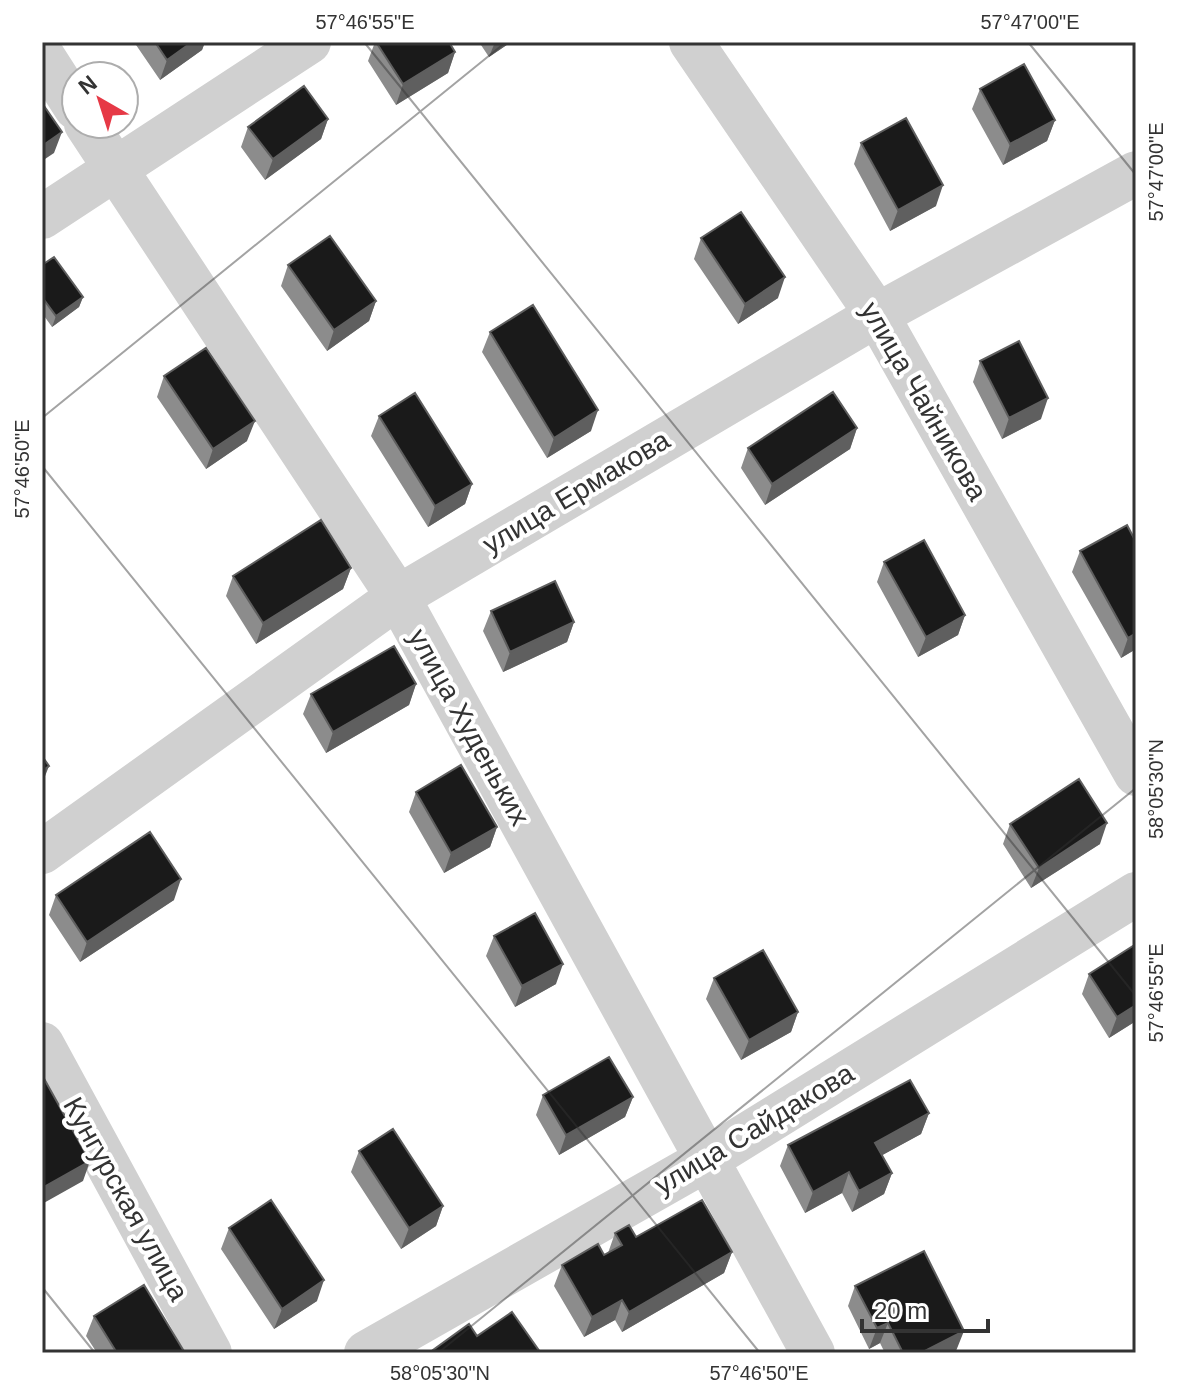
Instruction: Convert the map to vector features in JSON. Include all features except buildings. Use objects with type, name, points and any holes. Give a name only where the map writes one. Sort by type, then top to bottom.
[{"type":"street","points":[[42,217],[309,42]]},
{"type":"street","name":"улица Чайникова","points":[[691,42],[877,315],[1136,774]]},
{"type":"street","points":[[42,55],[60,83]]},
{"type":"street","name":"улица Худеньких","points":[[96,140],[398,597],[813,1353]]},
{"type":"street","name":"улица Ермакова","points":[[42,852],[398,597],[877,315],[1136,173]]},
{"type":"street","name":"улица Сайдакова","points":[[366,1353],[706,1160],[1136,894]]},
{"type":"street","name":"Кунгурская улица","points":[[42,1044],[210,1353]]}]
